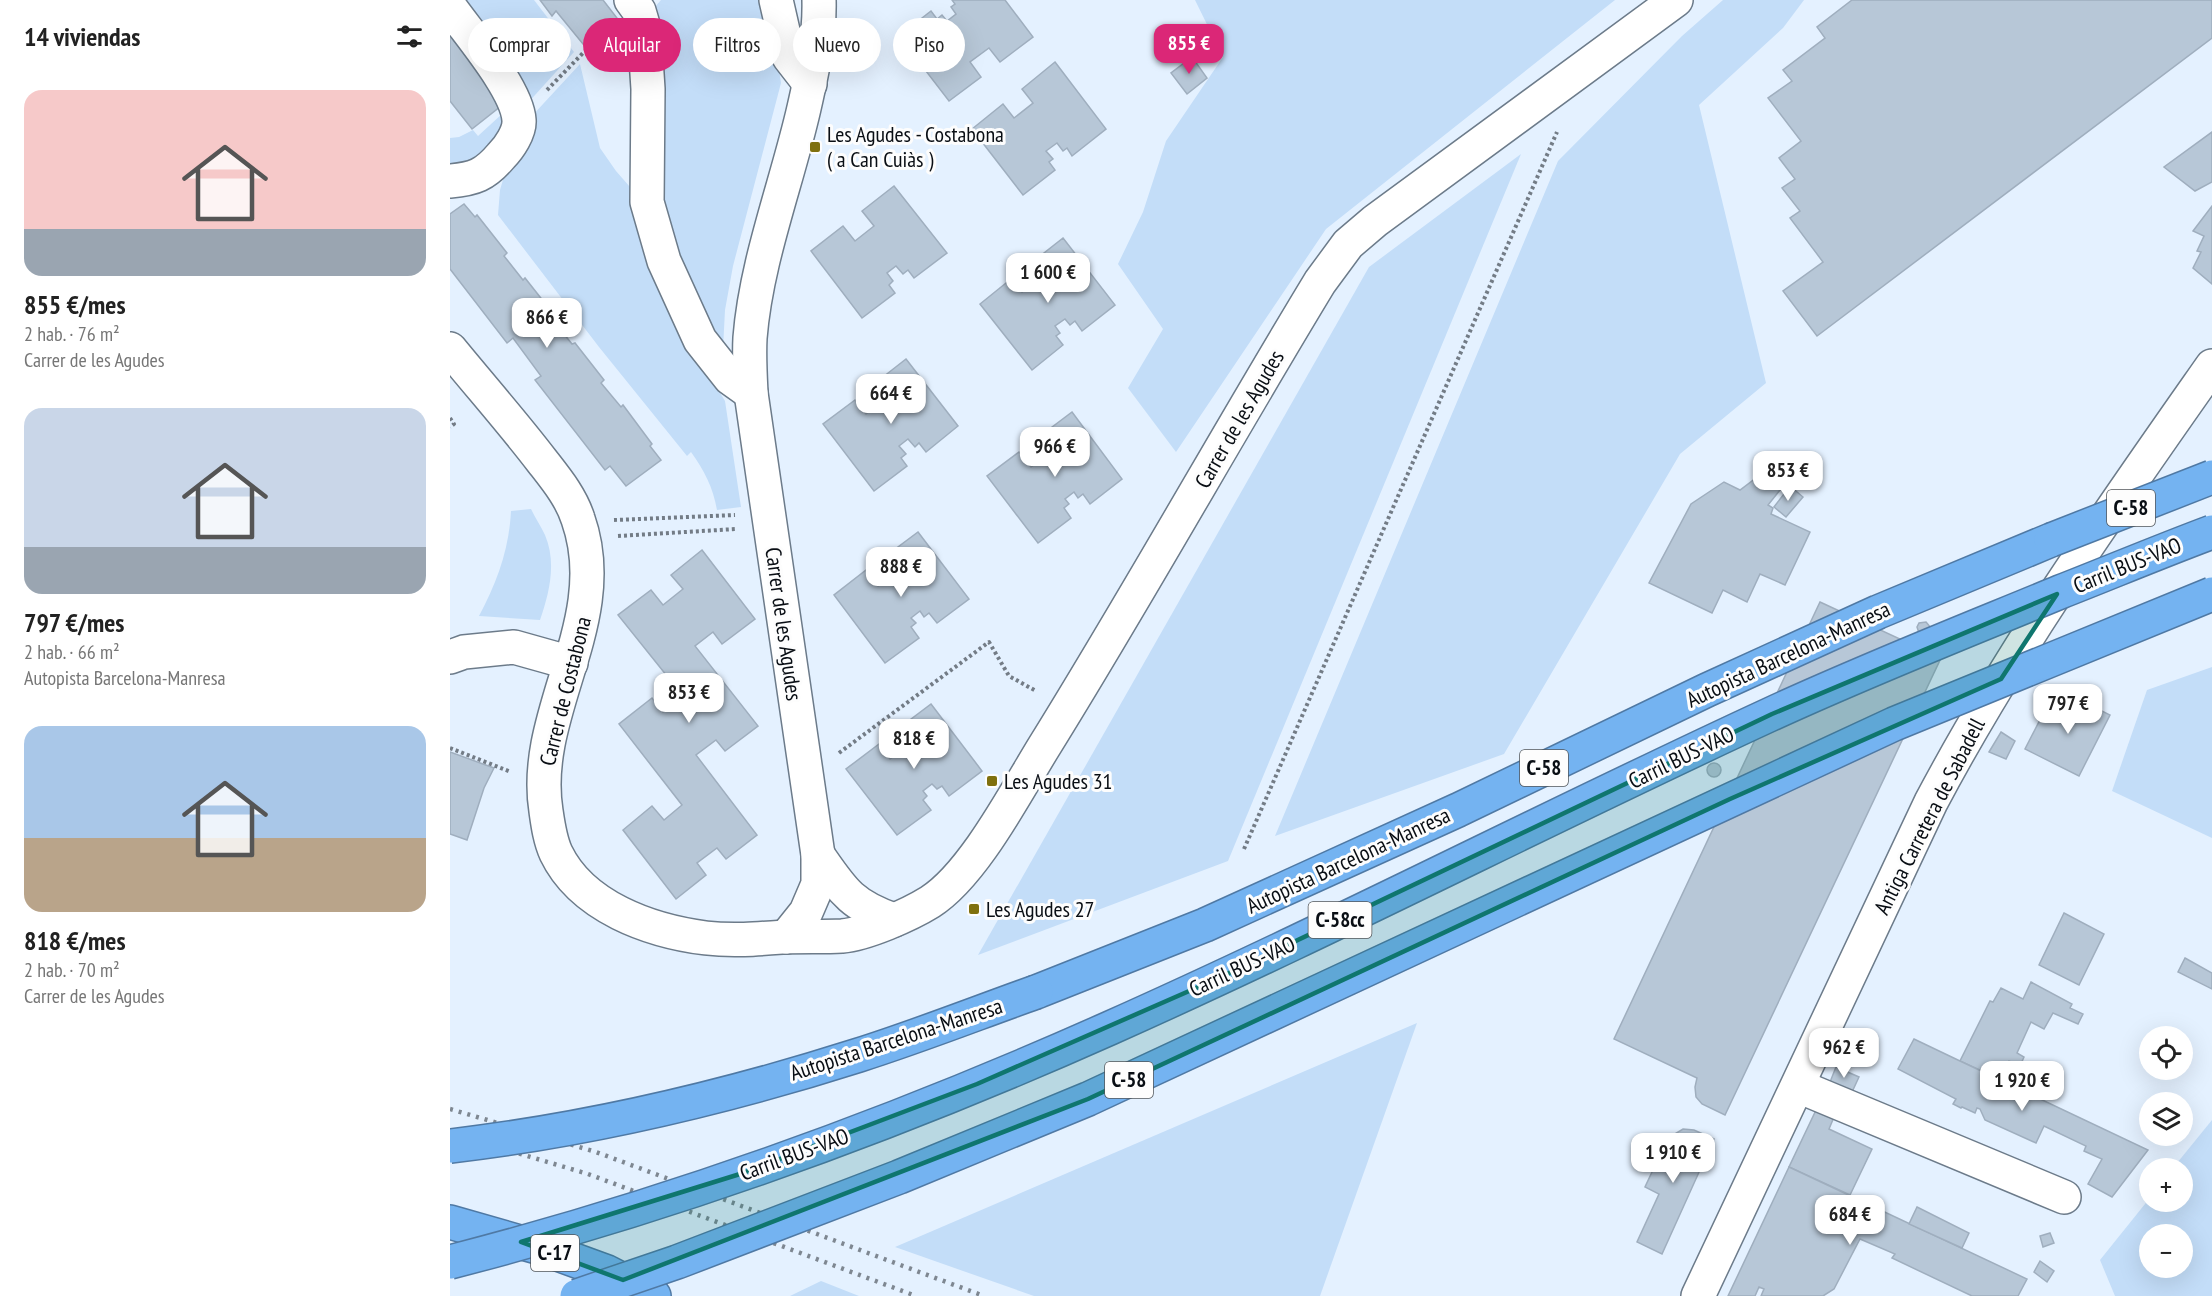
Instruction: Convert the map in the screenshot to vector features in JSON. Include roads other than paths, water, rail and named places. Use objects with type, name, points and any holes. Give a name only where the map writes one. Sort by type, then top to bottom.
[{"type":"highway","name":"Autopista Barcelona-Manresa","points":[[450,1146],[508,1139],[682,1105],[860,1055],[1036,992],[1215,920],[1458,810],[1707,690],[1878,612],[2051,540],[2212,477]]},
{"type":"highway","name":"Carril BUS-VAO","points":[[450,1262],[618,1214],[740,1174],[855,1133],[977,1084],[1107,1029],[1212,981],[1772,714],[1957,634],[2212,532]]},
{"type":"highway","name":"C-58","points":[[577,1296],[676,1262],[888,1182],[1088,1099],[1894,724],[2212,594]]},
{"type":"highway","name":"C-17","points":[[450,1222],[544,1249],[607,1272],[654,1296]]},
{"type":"street","points":[[776,0],[789,57],[810,84]]},
{"type":"street","name":"Carrer de les Agudes","points":[[786,937],[806,912],[818,884],[818,855],[751,393],[750,339],[755,302],[810,84],[818,33],[819,0]]},
{"type":"street","name":"Carrer de les Agudes","points":[[786,937],[847,935],[894,920],[932,901],[954,880],[987,839],[1090,673],[1336,258],[1353,239],[1375,221],[1676,0]]},
{"type":"street","points":[[450,7],[503,81],[512,97],[520,121],[510,144],[490,169],[473,179],[450,181]]},
{"type":"street","points":[[625,13],[639,11],[644,28],[648,89],[647,202],[663,261],[700,340],[730,378],[751,393]]},
{"type":"street","name":"Carrer de Costabona","points":[[450,349],[523,436],[565,491],[578,516],[585,541],[588,585],[584,616],[544,765],[544,800],[556,852],[570,874],[597,900],[632,920],[661,930],[704,938],[730,940],[786,937]]},
{"type":"street","name":"Antiga Carretera de Sabadell","points":[[1698,1296],[1931,802],[1966,735],[2029,635],[2153,449],[2212,366]]},
{"type":"street","points":[[450,657],[464,652],[514,647],[572,663]]},
{"type":"street","name":"Carrer de les Agudes","points":[[818,855],[850,899],[869,911],[894,920]]},
{"type":"street","points":[[1797,1086],[2064,1197]]},
{"type":"railway","points":[[450,1109],[596,1152],[984,1296]]},
{"type":"railway","points":[[450,1133],[588,1174],[916,1296]]},
{"type":"place","name":"Les Agudes - Costabona ( a Can Cuiàs )","points":[[815,147]]},
{"type":"place","name":"Les Agudes 31","points":[[992,781]]},
{"type":"place","name":"Les Agudes 27","points":[[974,909]]}]
